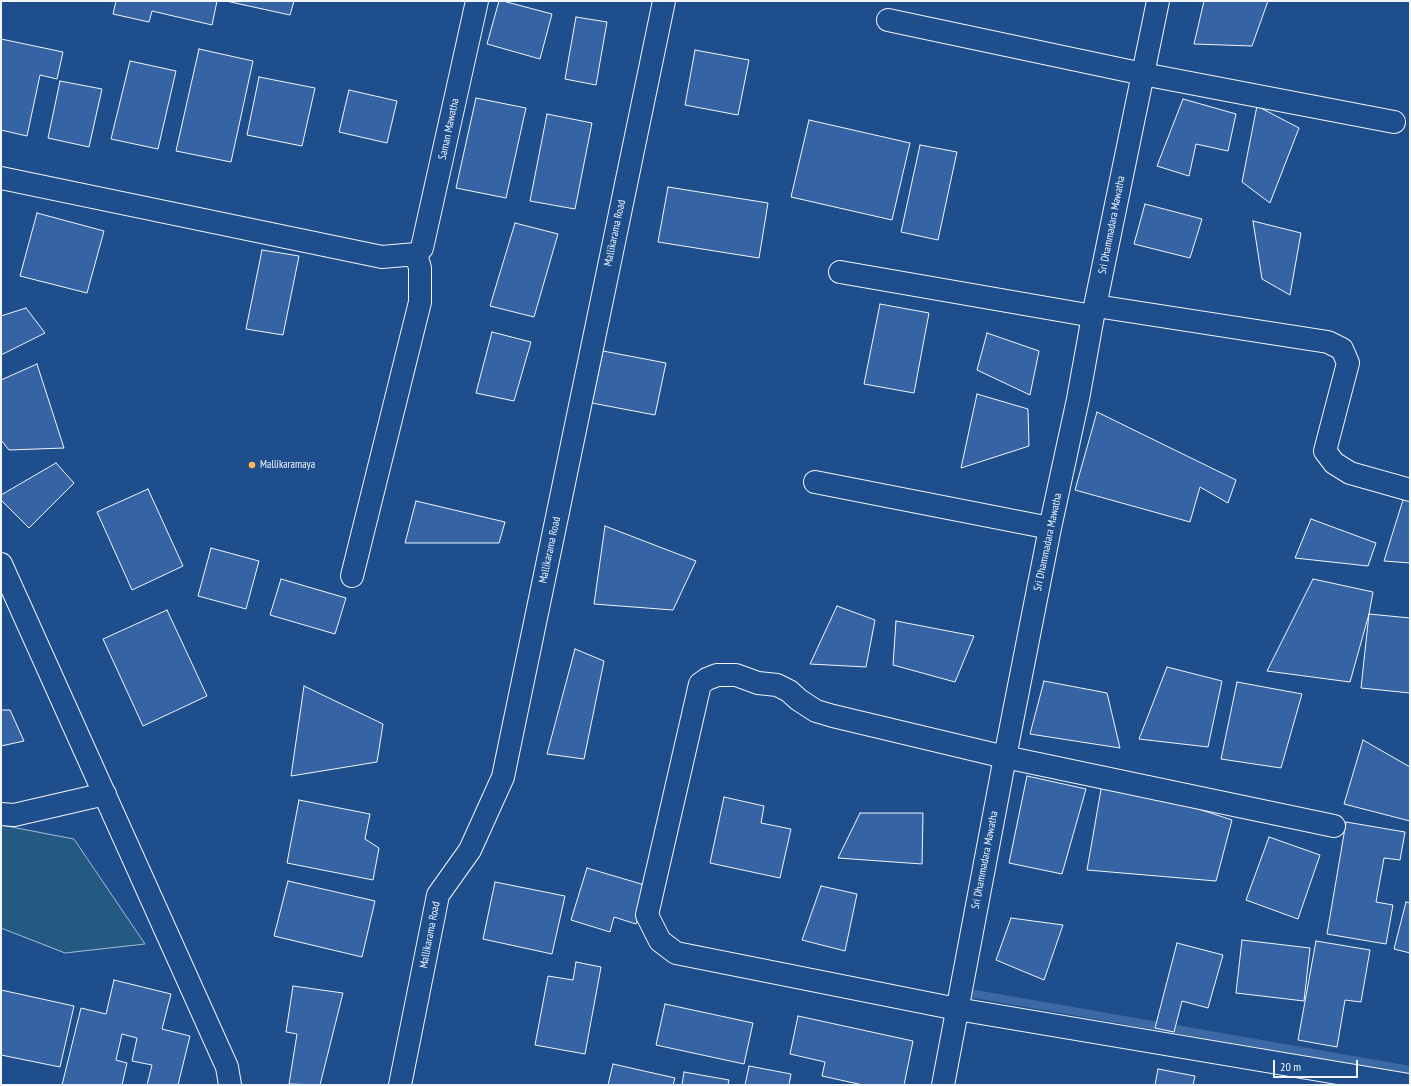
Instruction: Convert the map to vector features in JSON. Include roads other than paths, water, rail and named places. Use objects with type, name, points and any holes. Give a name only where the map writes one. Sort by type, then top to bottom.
[{"type":"street","name":"Saman Mawatha","points":[[416,254],[422,248],[477,1]]},
{"type":"street","name":"Mallikarama Road","points":[[400,1085],[438,895],[470,850],[503,777],[664,1]]},
{"type":"street","name":"Sri Dhammadara Mawatha","points":[[943,1085],[1050,528],[1078,399],[1158,1]]},
{"type":"street","points":[[888,20],[1143,74],[1394,122]]},
{"type":"street","points":[[1,178],[382,257],[416,254],[420,268],[420,302],[352,576]]},
{"type":"street","points":[[840,272],[1095,311],[1328,342],[1342,349],[1348,363],[1325,451],[1334,463],[1350,474],[1410,490]]},
{"type":"street","points":[[815,482],[1050,528]]},
{"type":"street","points":[[1,564],[227,1067],[230,1085]]},
{"type":"street","points":[[1334,826],[1005,757],[834,716],[816,710],[799,700],[789,691],[776,685],[758,683],[736,675],[717,675],[700,684],[647,915],[660,940],[676,953],[957,1009],[1409,1085]]},
{"type":"street","points":[[1,814],[14,815],[105,794]]},
{"type":"waterway","points":[[975,994],[1410,1070]]},
{"type":"place","name":"Mallikaramaya","points":[[252,465]]}]
